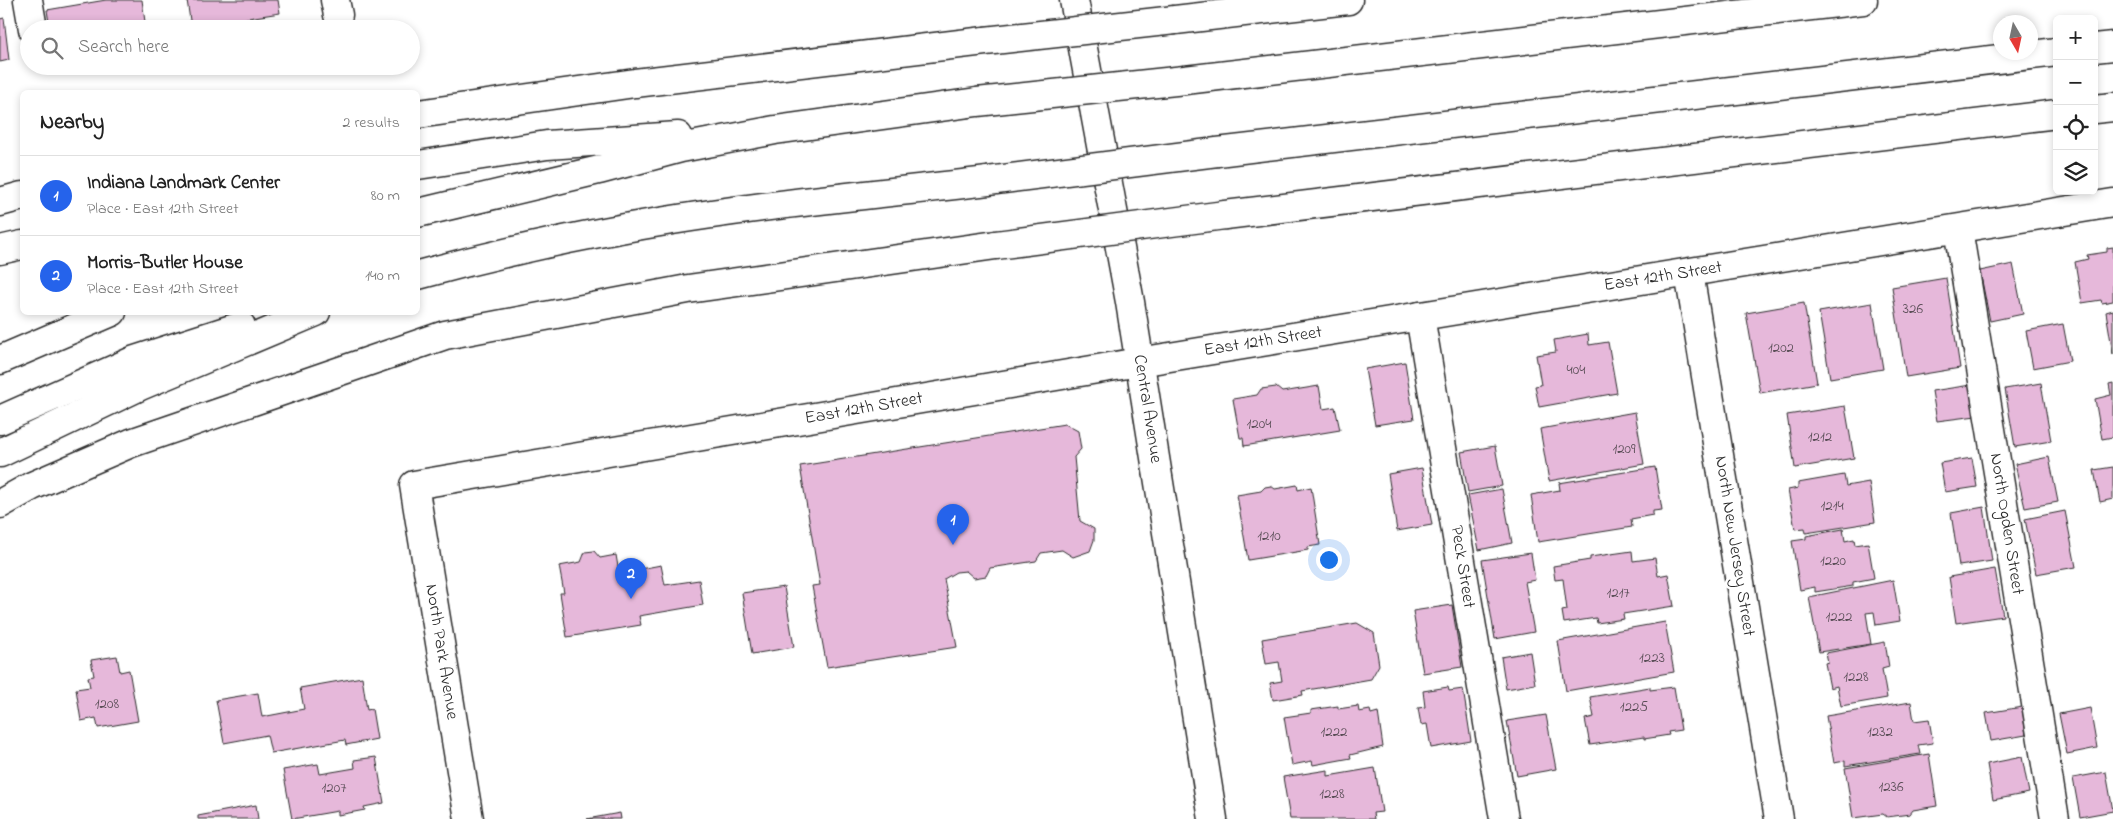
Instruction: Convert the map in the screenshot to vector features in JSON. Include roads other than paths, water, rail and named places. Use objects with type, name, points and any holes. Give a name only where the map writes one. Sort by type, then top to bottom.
[{"type":"main road","points":[[28,0],[31,20]]},
{"type":"main road","name":"Central Avenue","points":[[1074,0],[1110,189],[1213,819]]},
{"type":"main road","points":[[420,114],[645,82],[1348,0]]},
{"type":"main road","points":[[420,213],[599,170],[681,148],[775,130],[977,102],[1185,80],[1863,0]]},
{"type":"main road","points":[[2098,48],[2113,46]]},
{"type":"main road","points":[[420,275],[462,263],[610,231],[766,207],[988,182],[1217,152],[2050,53]]},
{"type":"main road","points":[[0,504],[32,486],[131,443],[445,335],[688,289],[996,245],[1226,215],[2053,114]]},
{"type":"main road","points":[[420,165],[547,145],[775,130]]},
{"type":"main road","points":[[0,202],[20,197]]},
{"type":"main road","name":"East 12th Street","points":[[414,485],[1139,362],[2113,203]]},
{"type":"main road","name":"North Ogden Street","points":[[1958,229],[2056,819]]},
{"type":"main road","points":[[0,250],[20,245]]},
{"type":"main road","name":"North New Jersey Street","points":[[1689,273],[1779,819]]},
{"type":"main road","points":[[0,360],[105,315]]},
{"type":"main road","points":[[0,420],[135,360],[273,315]]},
{"type":"main road","points":[[0,453],[140,386],[309,315]]},
{"type":"main road","name":"Peck Street","points":[[1420,316],[1504,819]]},
{"type":"main road","name":"North Park Avenue","points":[[414,485],[469,819]]},
{"type":"place","name":"Indiana Landmark Center","points":[[953,545]]},
{"type":"place","name":"Morris-Butler House","points":[[631,599]]}]
